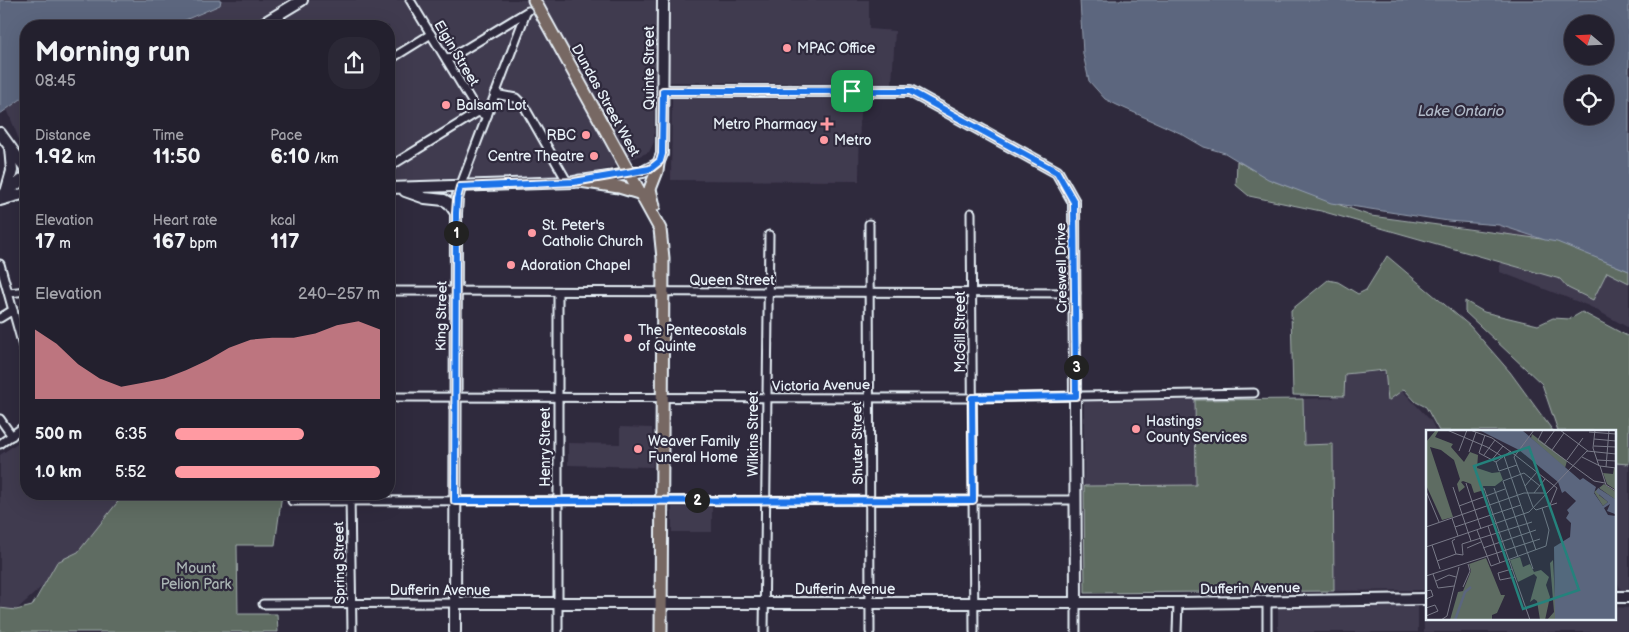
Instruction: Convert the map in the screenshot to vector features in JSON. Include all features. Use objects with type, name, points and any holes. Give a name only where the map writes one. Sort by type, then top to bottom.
[{"type":"main road","name":"Dundas Street West","points":[[535,3],[657,220],[662,239],[661,632]]},
{"type":"main road","points":[[657,220],[650,190],[658,164]]},
{"type":"main road","points":[[580,181],[619,187],[642,194]]},
{"type":"street","points":[[269,20],[302,0]]},
{"type":"street","name":"Elgin Street","points":[[410,0],[478,112]]},
{"type":"street","name":"Quinte Street","points":[[658,164],[662,154],[663,0]]},
{"type":"street","points":[[446,60],[526,12],[535,3]]},
{"type":"street","name":"King Street","points":[[455,632],[454,396],[457,199],[526,12]]},
{"type":"street","points":[[279,14],[280,20]]},
{"type":"street","points":[[395,56],[431,34]]},
{"type":"street","name":"Creswell Drive","points":[[663,91],[910,91],[1057,172],[1074,202],[1076,293],[1076,632]]},
{"type":"street","points":[[495,94],[516,98],[524,106],[568,183]]},
{"type":"street","points":[[395,163],[478,112],[487,116]]},
{"type":"street","points":[[0,133],[20,161]]},
{"type":"street","points":[[10,147],[20,153]]},
{"type":"street","points":[[2,196],[12,170],[10,147]]},
{"type":"street","points":[[395,188],[568,183],[643,172],[658,164]]},
{"type":"street","points":[[2,196],[20,182]]},
{"type":"street","points":[[395,189],[425,198],[444,200],[449,203],[456,213]]},
{"type":"street","points":[[2,196],[20,194]]},
{"type":"street","name":"McGill Street","points":[[971,213],[974,632]]},
{"type":"street","name":"Shuter Street","points":[[869,224],[870,632]]},
{"type":"street","name":"Wilkins Street","points":[[764,632],[766,293],[769,235]]},
{"type":"street","points":[[0,264],[20,335]]},
{"type":"street","name":"Queen Street","points":[[395,291],[1076,293]]},
{"type":"street","points":[[9,293],[20,292]]},
{"type":"street","name":"Henry Street","points":[[558,292],[558,632]]},
{"type":"street","points":[[0,318],[13,310]]},
{"type":"street","name":"Victoria Avenue","points":[[395,397],[972,398],[1254,393]]},
{"type":"street","points":[[0,419],[12,436]]},
{"type":"street","points":[[0,444],[20,430]]},
{"type":"street","points":[[395,499],[455,501],[1076,500]]},
{"type":"street","points":[[292,501],[306,500]]},
{"type":"street","name":"Spring Street","points":[[350,500],[352,632]]},
{"type":"street","points":[[1616,597],[1629,597]]},
{"type":"street","name":"Dufferin Avenue","points":[[263,604],[1178,603],[1426,599]]},
{"type":"street","points":[[1267,601],[1267,632]]},
{"type":"street","points":[[1177,632],[1178,603]]},
{"type":"shaded area","points":[[221,0],[869,0],[869,29],[895,31],[892,84],[655,82],[654,142],[649,152],[610,168],[571,178],[506,181],[395,181],[395,20],[185,20],[220,5]]},
{"type":"shaded area","points":[[672,98],[860,99],[859,181],[671,180]]},
{"type":"shaded area","points":[[20,100],[20,142],[7,109]]},
{"type":"shaded area","points":[[1499,225],[1545,240],[1557,241],[1629,271],[1629,328],[1589,306],[1500,272]]},
{"type":"shaded area","points":[[1334,372],[1385,372],[1431,421],[1436,430],[1426,430],[1426,620],[1616,620],[1616,607],[1629,608],[1629,632],[1424,632],[1423,590],[1334,591],[1333,445],[1304,445],[1303,399],[1334,398]]},
{"type":"shaded area","points":[[1195,400],[1196,485],[1084,486],[1084,401]]},
{"type":"shaded area","points":[[620,427],[652,428],[653,467],[568,465],[568,443],[620,444]]},
{"type":"shaded area","points":[[20,441],[20,500],[120,500],[88,545],[16,610],[0,607],[0,455]]},
{"type":"shaded area","points":[[1629,457],[1629,590],[1621,590],[1616,579],[1616,462]]},
{"type":"shaded area","points":[[672,507],[712,507],[712,532],[672,532]]},
{"type":"shaded area","points":[[1418,606],[1418,632],[1278,632],[1278,609]]},
{"type":"green space","points":[[1237,161],[1273,181],[1371,216],[1557,241],[1629,271],[1629,283],[1607,272],[1593,300],[1568,288],[1560,279],[1321,211],[1249,196],[1236,185]]},
{"type":"green space","points":[[1387,256],[1470,326],[1510,372],[1552,430],[1438,430],[1426,407],[1416,402],[1404,389],[1388,401],[1385,370],[1345,374],[1344,396],[1293,395],[1291,310],[1328,280],[1338,282],[1358,294],[1366,290]]},
{"type":"green space","points":[[1465,301],[1484,312],[1538,325],[1553,318],[1570,319],[1582,312],[1629,337],[1629,464],[1616,463],[1616,430],[1558,430],[1542,384],[1465,312]]},
{"type":"green space","points":[[1303,399],[1304,445],[1333,444],[1334,591],[1085,593],[1084,486],[1196,485],[1195,400]]},
{"type":"green space","name":"Mount Pelion Park","points":[[119,500],[281,500],[275,545],[237,545],[238,614],[277,614],[278,632],[0,632],[0,608],[16,610],[32,606],[57,562],[78,552]]},
{"type":"water","points":[[0,0],[221,0],[220,5],[185,20],[20,20],[20,100],[0,114]]},
{"type":"water","name":"Lake Ontario","points":[[1080,0],[1629,0],[1629,271],[1557,242],[1499,225],[1448,221],[1331,203],[1268,179],[1225,153],[1204,147],[1180,133],[1105,99],[1089,81],[1083,54]]},
{"type":"place","name":"MPAC Office","points":[[787,48]]},
{"type":"place","name":"Balsam Lot","points":[[446,105]]},
{"type":"place","name":"Metro Pharmacy","points":[[827,124]]},
{"type":"place","name":"RBC","points":[[586,135]]},
{"type":"place","name":"Metro","points":[[824,140]]},
{"type":"place","name":"Centre Theatre","points":[[594,156]]},
{"type":"place","name":"St. Peter's Catholic Church","points":[[532,233]]},
{"type":"place","name":"Adoration Chapel","points":[[511,265]]},
{"type":"place","name":"The Pentecostals of Quinte","points":[[628,338]]},
{"type":"place","name":"Hastings County Services","points":[[1136,429]]},
{"type":"place","name":"Weaver Family Funeral Home","points":[[638,449]]},
{"type":"route","points":[[663,91],[852,91],[910,91],[1057,172],[1065,183],[1074,202],[1076,396],[972,398],[973,500],[455,501],[456,213],[460,187],[574,182],[643,172],[650,169],[660,161],[662,154],[663,91]]}]
